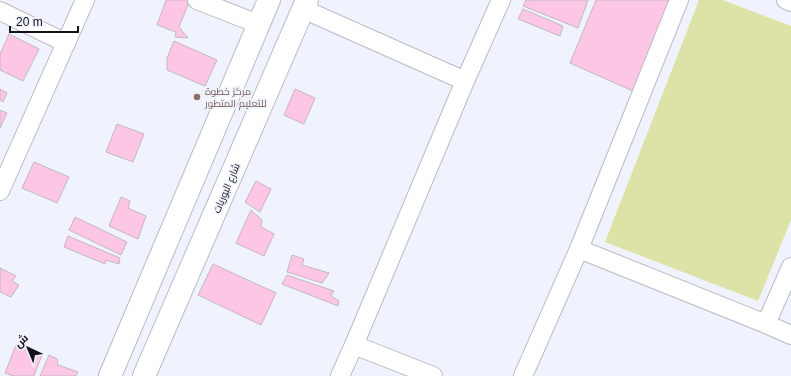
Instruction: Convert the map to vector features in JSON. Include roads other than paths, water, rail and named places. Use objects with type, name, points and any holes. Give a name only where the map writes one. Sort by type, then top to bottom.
[{"type":"street","points":[[0,191],[85,0]]},
{"type":"street","points":[[197,0],[258,24]]},
{"type":"street","points":[[110,376],[269,0]]},
{"type":"street","points":[[340,376],[465,81],[501,0]]},
{"type":"street","points":[[523,376],[579,249],[679,0]]},
{"type":"street","points":[[786,0],[791,2]]},
{"type":"street","points":[[305,4],[465,81]]},
{"type":"street","name":"شارع البوريات","points":[[144,376],[305,4]]},
{"type":"street","points":[[0,11],[66,43]]},
{"type":"street","points":[[579,249],[791,335]]},
{"type":"street","points":[[766,324],[791,267]]},
{"type":"street","points":[[354,345],[433,376]]},
{"type":"place","name":"مركز خطوة للتعليم المتطور","points":[[197,97]]}]
